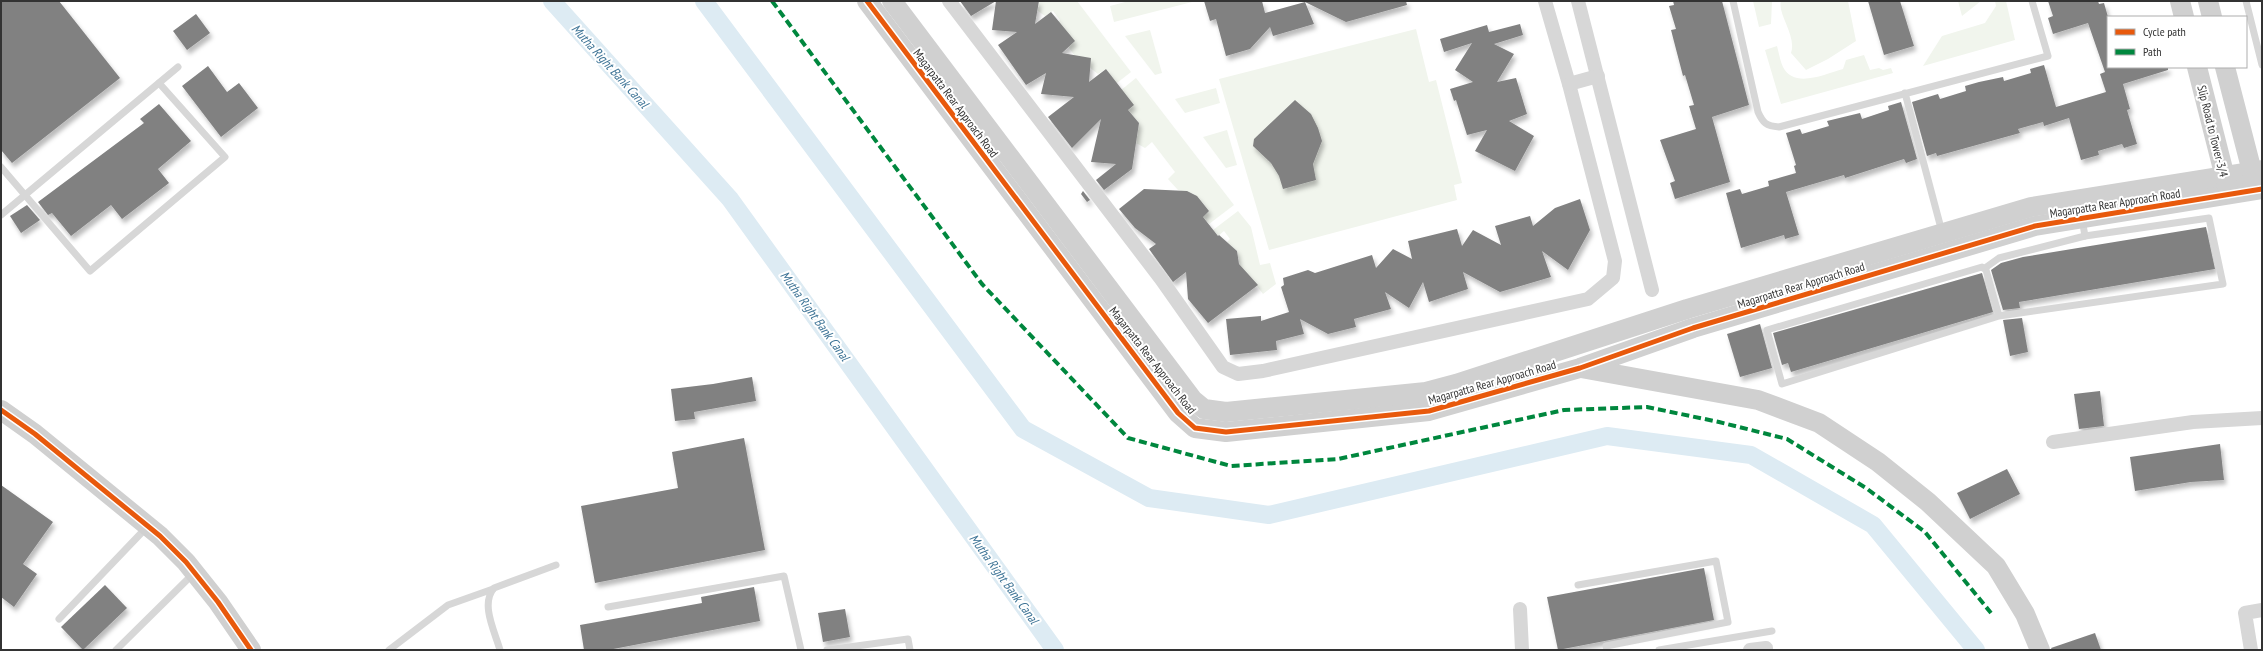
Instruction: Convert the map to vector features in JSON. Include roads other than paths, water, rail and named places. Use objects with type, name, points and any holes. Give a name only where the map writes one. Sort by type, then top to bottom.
[{"type":"street","name":"Magarpatta Rear Approach Road","points":[[867,1],[1178,413],[1195,428],[1226,432],[1429,411],[1580,368],[1945,242],[2031,207],[2227,185],[2258,180]]},
{"type":"street","name":"Magarpatta Rear Approach Road","points":[[892,1],[1193,400],[1204,409],[1226,412],[1426,392],[1687,309],[1945,242],[2035,226],[2083,227],[2227,185]]},
{"type":"street","points":[[949,1],[1161,279],[1224,367],[1238,374],[1263,371],[1356,352],[1588,299],[1605,287],[1613,278],[1615,261],[1569,84],[1545,1]]},
{"type":"street","points":[[1578,1],[1652,290]]},
{"type":"street","points":[[2180,1],[2184,16]]},
{"type":"street","points":[[2208,1],[2212,16]]},
{"type":"street","name":"Slip Road to Tower-3/4","points":[[2197,68],[2227,185]]},
{"type":"street","points":[[2225,68],[2258,180]]},
{"type":"street","points":[[1569,84],[1598,76]]},
{"type":"street","points":[[1550,353],[1580,368],[1758,400],[1819,423],[1878,462],[1928,502],[1996,566],[2025,614],[2040,650]]},
{"type":"street","points":[[1,410],[35,434],[148,526],[186,562],[218,602],[251,650]]},
{"type":"street","points":[[2053,442],[2193,422],[2262,418]]},
{"type":"street","points":[[1520,609],[1522,650]]},
{"type":"street","points":[[2251,650],[2246,613],[2262,610]]},
{"type":"street","points":[[1750,650],[1766,648],[1766,650]]},
{"type":"lane","points":[[1733,1],[1758,112],[1762,122],[1769,126],[1778,127],[2048,56],[2032,1]]},
{"type":"lane","points":[[2246,1],[2262,65]]},
{"type":"lane","points":[[1,215],[178,67]]},
{"type":"lane","points":[[1,167],[90,271],[226,157],[158,83]]},
{"type":"lane","points":[[1905,93],[1945,242]]},
{"type":"lane","points":[[2209,218],[2223,284],[1999,316],[1782,384],[1767,330],[1980,267],[1985,268],[1999,258],[2083,227],[2209,218]]},
{"type":"lane","points":[[1985,268],[1999,316]]},
{"type":"lane","points":[[58,620],[148,526]]},
{"type":"lane","points":[[1578,585],[1716,560],[1728,622],[1606,646],[1607,650]]},
{"type":"lane","points":[[389,650],[448,605],[556,564]]},
{"type":"lane","points":[[116,650],[195,572]]},
{"type":"lane","points":[[608,607],[784,576],[800,650]]},
{"type":"lane","points":[[494,588],[488,595],[488,604],[500,650]]},
{"type":"lane","points":[[1660,650],[1772,632]]},
{"type":"lane","points":[[827,650],[908,639],[910,650]]},
{"type":"waterway","name":"Mutha Right Bank Canal","points":[[552,1],[730,199],[1055,650]]},
{"type":"waterway","points":[[704,1],[1023,429],[1149,498],[1269,515],[1607,436],[1751,455],[1873,525],[1976,650]]}]
